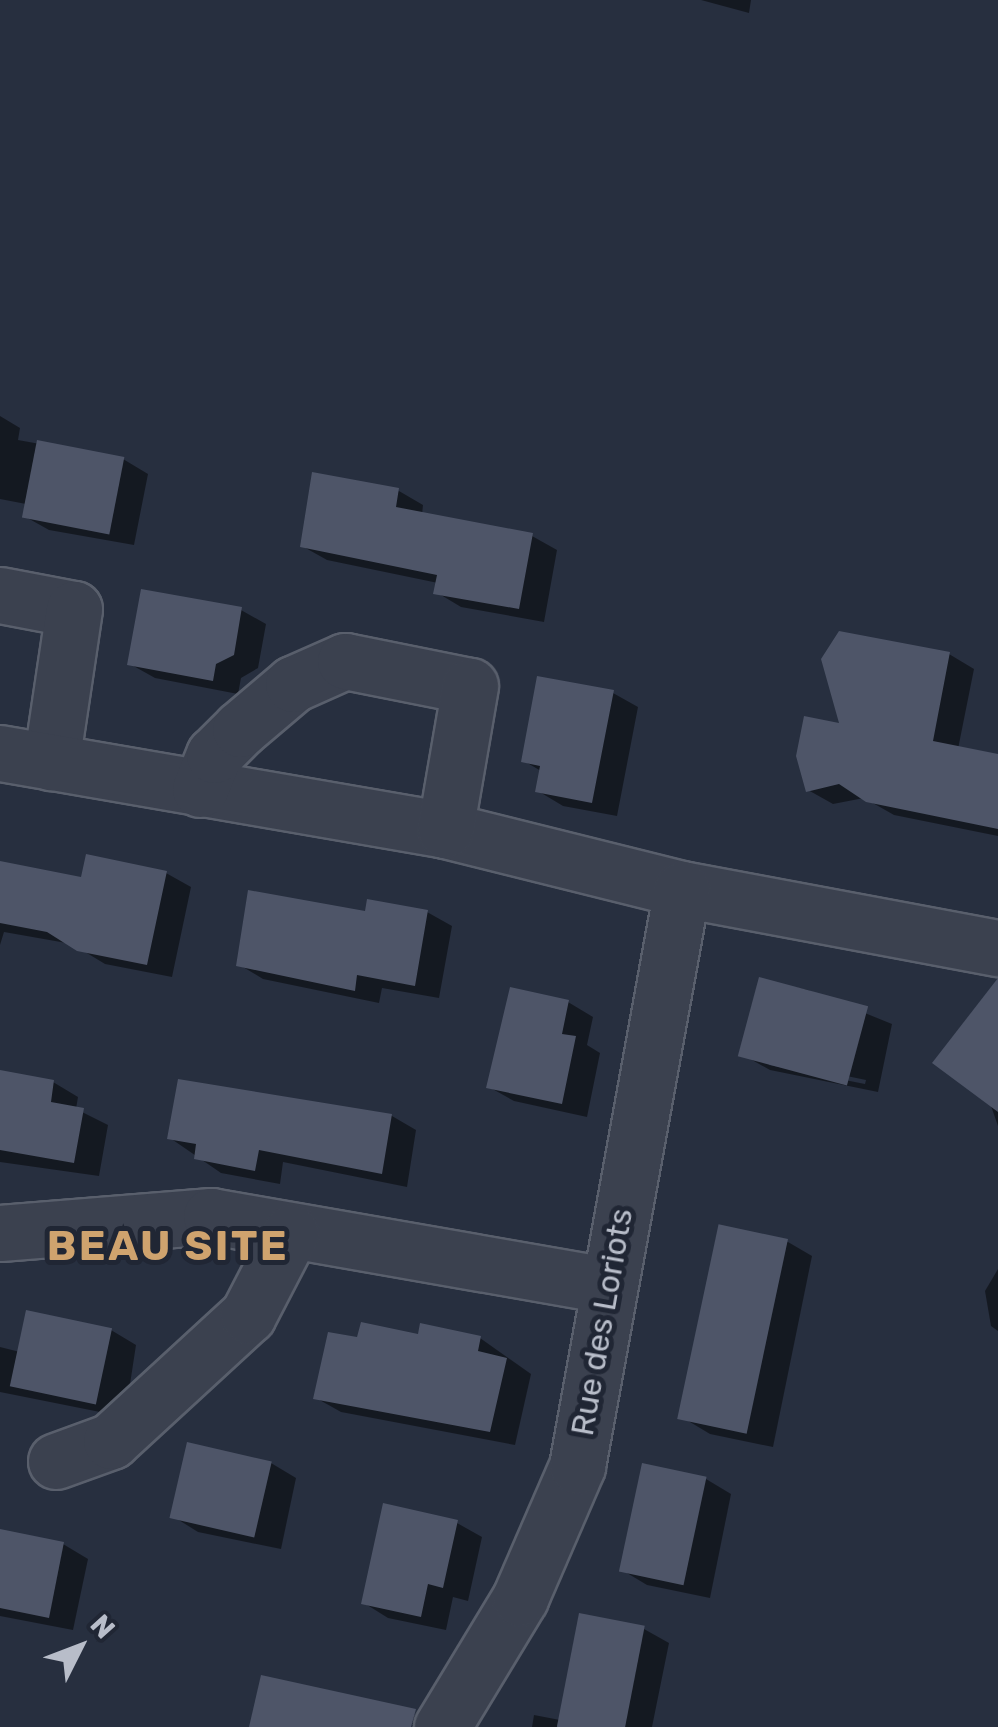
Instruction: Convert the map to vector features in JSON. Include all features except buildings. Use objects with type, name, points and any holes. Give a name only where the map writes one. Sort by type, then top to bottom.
[{"type":"street","points":[[0,595],[74,610],[26,758],[445,830],[682,889],[998,948]]},
{"type":"street","points":[[200,789],[214,755],[240,729],[293,684],[345,661],[470,686],[445,830]]},
{"type":"street","name":"Rue des Loriots","points":[[442,1727],[520,1598],[577,1466],[607,1285],[661,1032],[682,889]]},
{"type":"street","points":[[0,1233],[211,1216],[607,1285]]},
{"type":"street","points":[[56,1461],[112,1441],[248,1315],[290,1232]]},
{"type":"district","name":"BEAU SITE","points":[[168,1246]]}]
